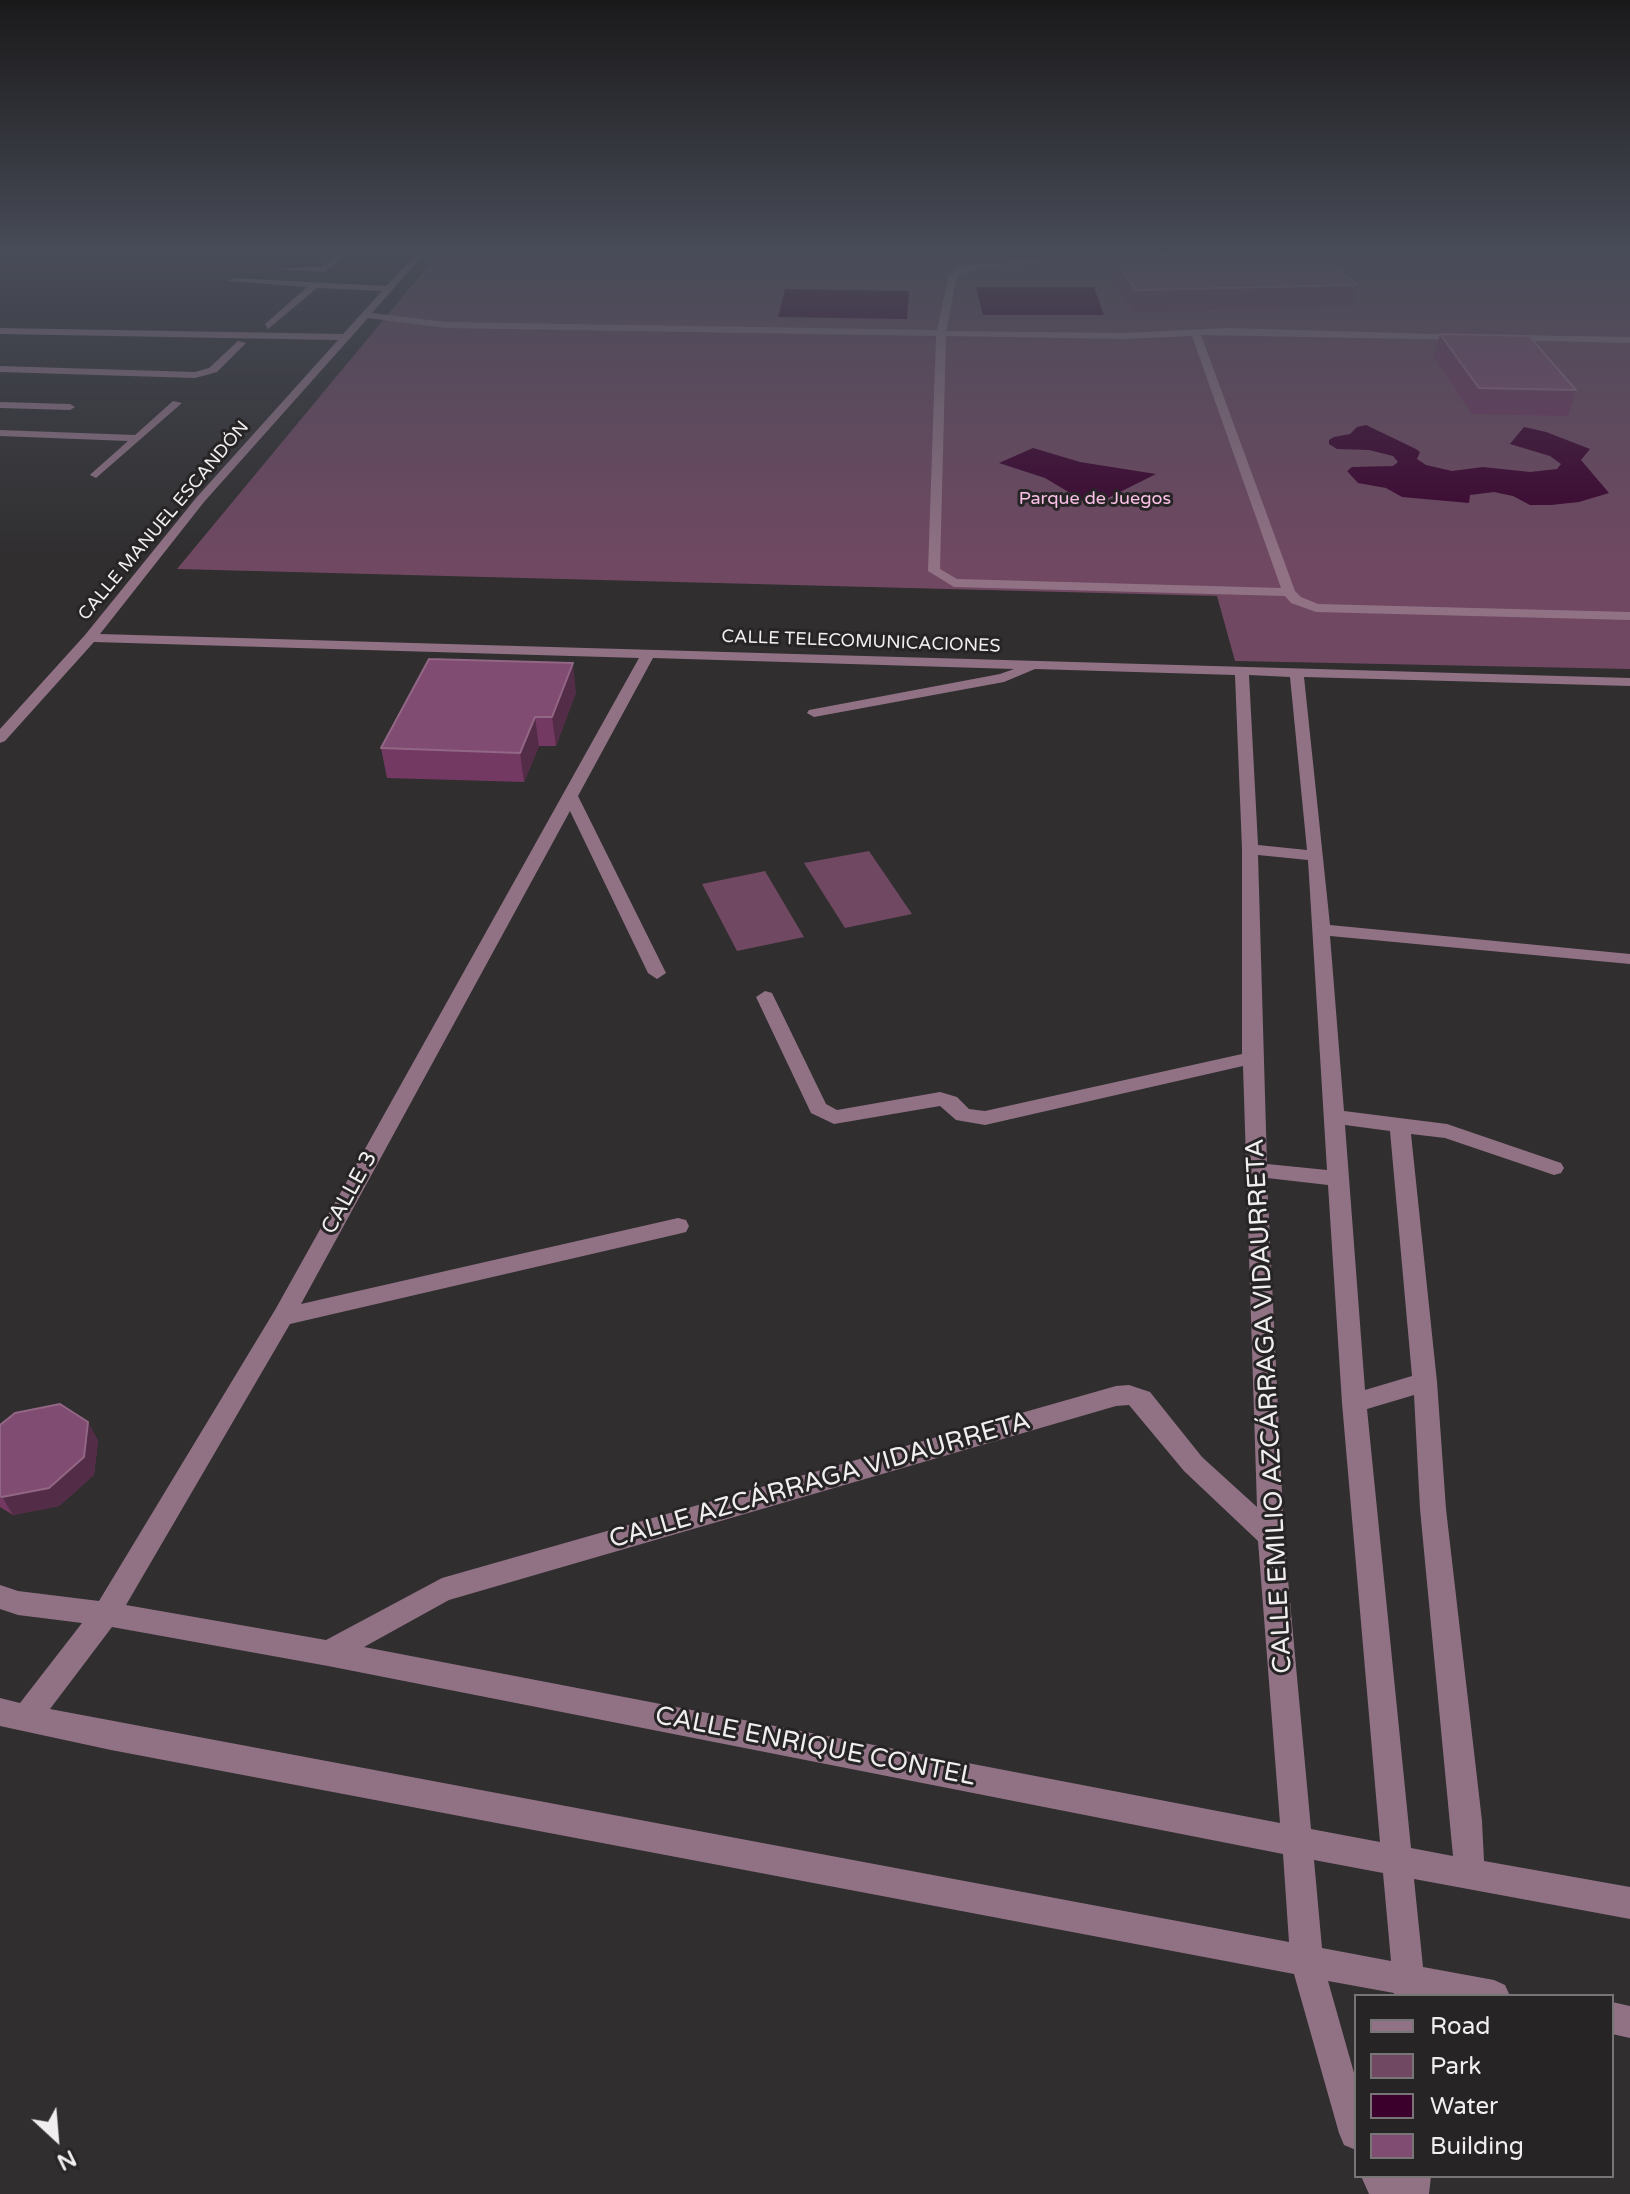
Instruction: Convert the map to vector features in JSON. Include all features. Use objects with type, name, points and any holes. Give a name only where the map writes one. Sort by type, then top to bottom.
[{"type":"street","points":[[0,369],[195,375],[213,370],[226,357]]},
{"type":"street","name":"CALLE MANUEL ESCANDÓN","points":[[0,738],[90,638],[200,500],[327,357]]},
{"type":"street","points":[[941,357],[933,568],[937,575],[954,583],[1289,592]]},
{"type":"street","points":[[1205,357],[1289,592],[1304,606],[1630,616]]},
{"type":"street","points":[[96,475],[177,403]]},
{"type":"street","points":[[0,405],[70,407]]},
{"type":"street","points":[[0,433],[138,438]]},
{"type":"street","name":"CALLE TELECOMUNICACIONES","points":[[90,638],[1630,682]]},
{"type":"street","name":"CALLE 3","points":[[13,1714],[106,1614],[283,1316],[649,653]]},
{"type":"street","points":[[814,713],[1004,678],[1033,664]]},
{"type":"street","name":"CALLE EMILIO AZCÁRRAGA VIDAURRETA","points":[[1242,672],[1250,849],[1252,1058],[1271,1536],[1307,1962],[1354,2127]]},
{"type":"street","points":[[1297,674],[1322,930],[1354,1403],[1410,1988]]},
{"type":"street","points":[[570,795],[657,973]]},
{"type":"street","points":[[1250,849],[1316,856]]},
{"type":"street","points":[[1322,930],[1630,959]]},
{"type":"street","points":[[765,997],[818,1108],[834,1117],[940,1099],[950,1102],[963,1115],[985,1118],[1252,1058]]},
{"type":"street","points":[[1334,1117],[1447,1131],[1554,1168]]},
{"type":"street","points":[[1400,1125],[1425,1382],[1433,1509],[1467,1821],[1469,1874]]},
{"type":"street","points":[[1258,1170],[1337,1179]]},
{"type":"street","points":[[283,1316],[334,1307],[678,1226]]},
{"type":"street","points":[[1354,1403],[1425,1382]]},
{"type":"street","name":"CALLE AZCÁRRAGA VIDAURRETA","points":[[328,1653],[442,1590],[1116,1396],[1129,1395],[1141,1399],[1193,1464],[1271,1536]]},
{"type":"street","name":"CALLE ENRIQUE CONTEL","points":[[0,1597],[18,1603],[106,1614],[328,1653],[1398,1861],[1630,1903]]},
{"type":"street","points":[[13,1714],[126,1739],[1307,1962],[1410,1988],[1473,1994]]},
{"type":"green space","name":"Parque de Juegos","points":[[352,357],[1630,357],[1630,669],[1235,661],[1217,596],[177,569]]},
{"type":"green space","points":[[869,851],[912,914],[845,928],[804,863]]},
{"type":"green space","points":[[765,871],[804,937],[737,951],[702,884]]},
{"type":"water","points":[[1366,425],[1416,449],[1420,452],[1417,459],[1426,465],[1452,471],[1483,467],[1530,472],[1557,469],[1561,464],[1550,456],[1510,444],[1524,427],[1546,432],[1590,449],[1581,460],[1609,493],[1579,502],[1551,505],[1530,505],[1513,496],[1494,492],[1470,495],[1469,503],[1402,497],[1386,488],[1358,483],[1347,471],[1352,467],[1393,466],[1398,462],[1393,456],[1369,450],[1337,449],[1329,444],[1334,437],[1350,434],[1357,427]]},
{"type":"water","points":[[1033,448],[1080,462],[1156,474],[1092,506],[1045,478],[999,463]]},
{"type":"building","points":[[1457,357],[1548,357],[1576,390],[1479,388]]},
{"type":"building","points":[[429,659],[573,663],[552,717],[535,717],[520,753],[381,748]]},
{"type":"building","points":[[60,1404],[88,1422],[84,1457],[49,1488],[0,1496],[0,1425],[15,1413]]}]
